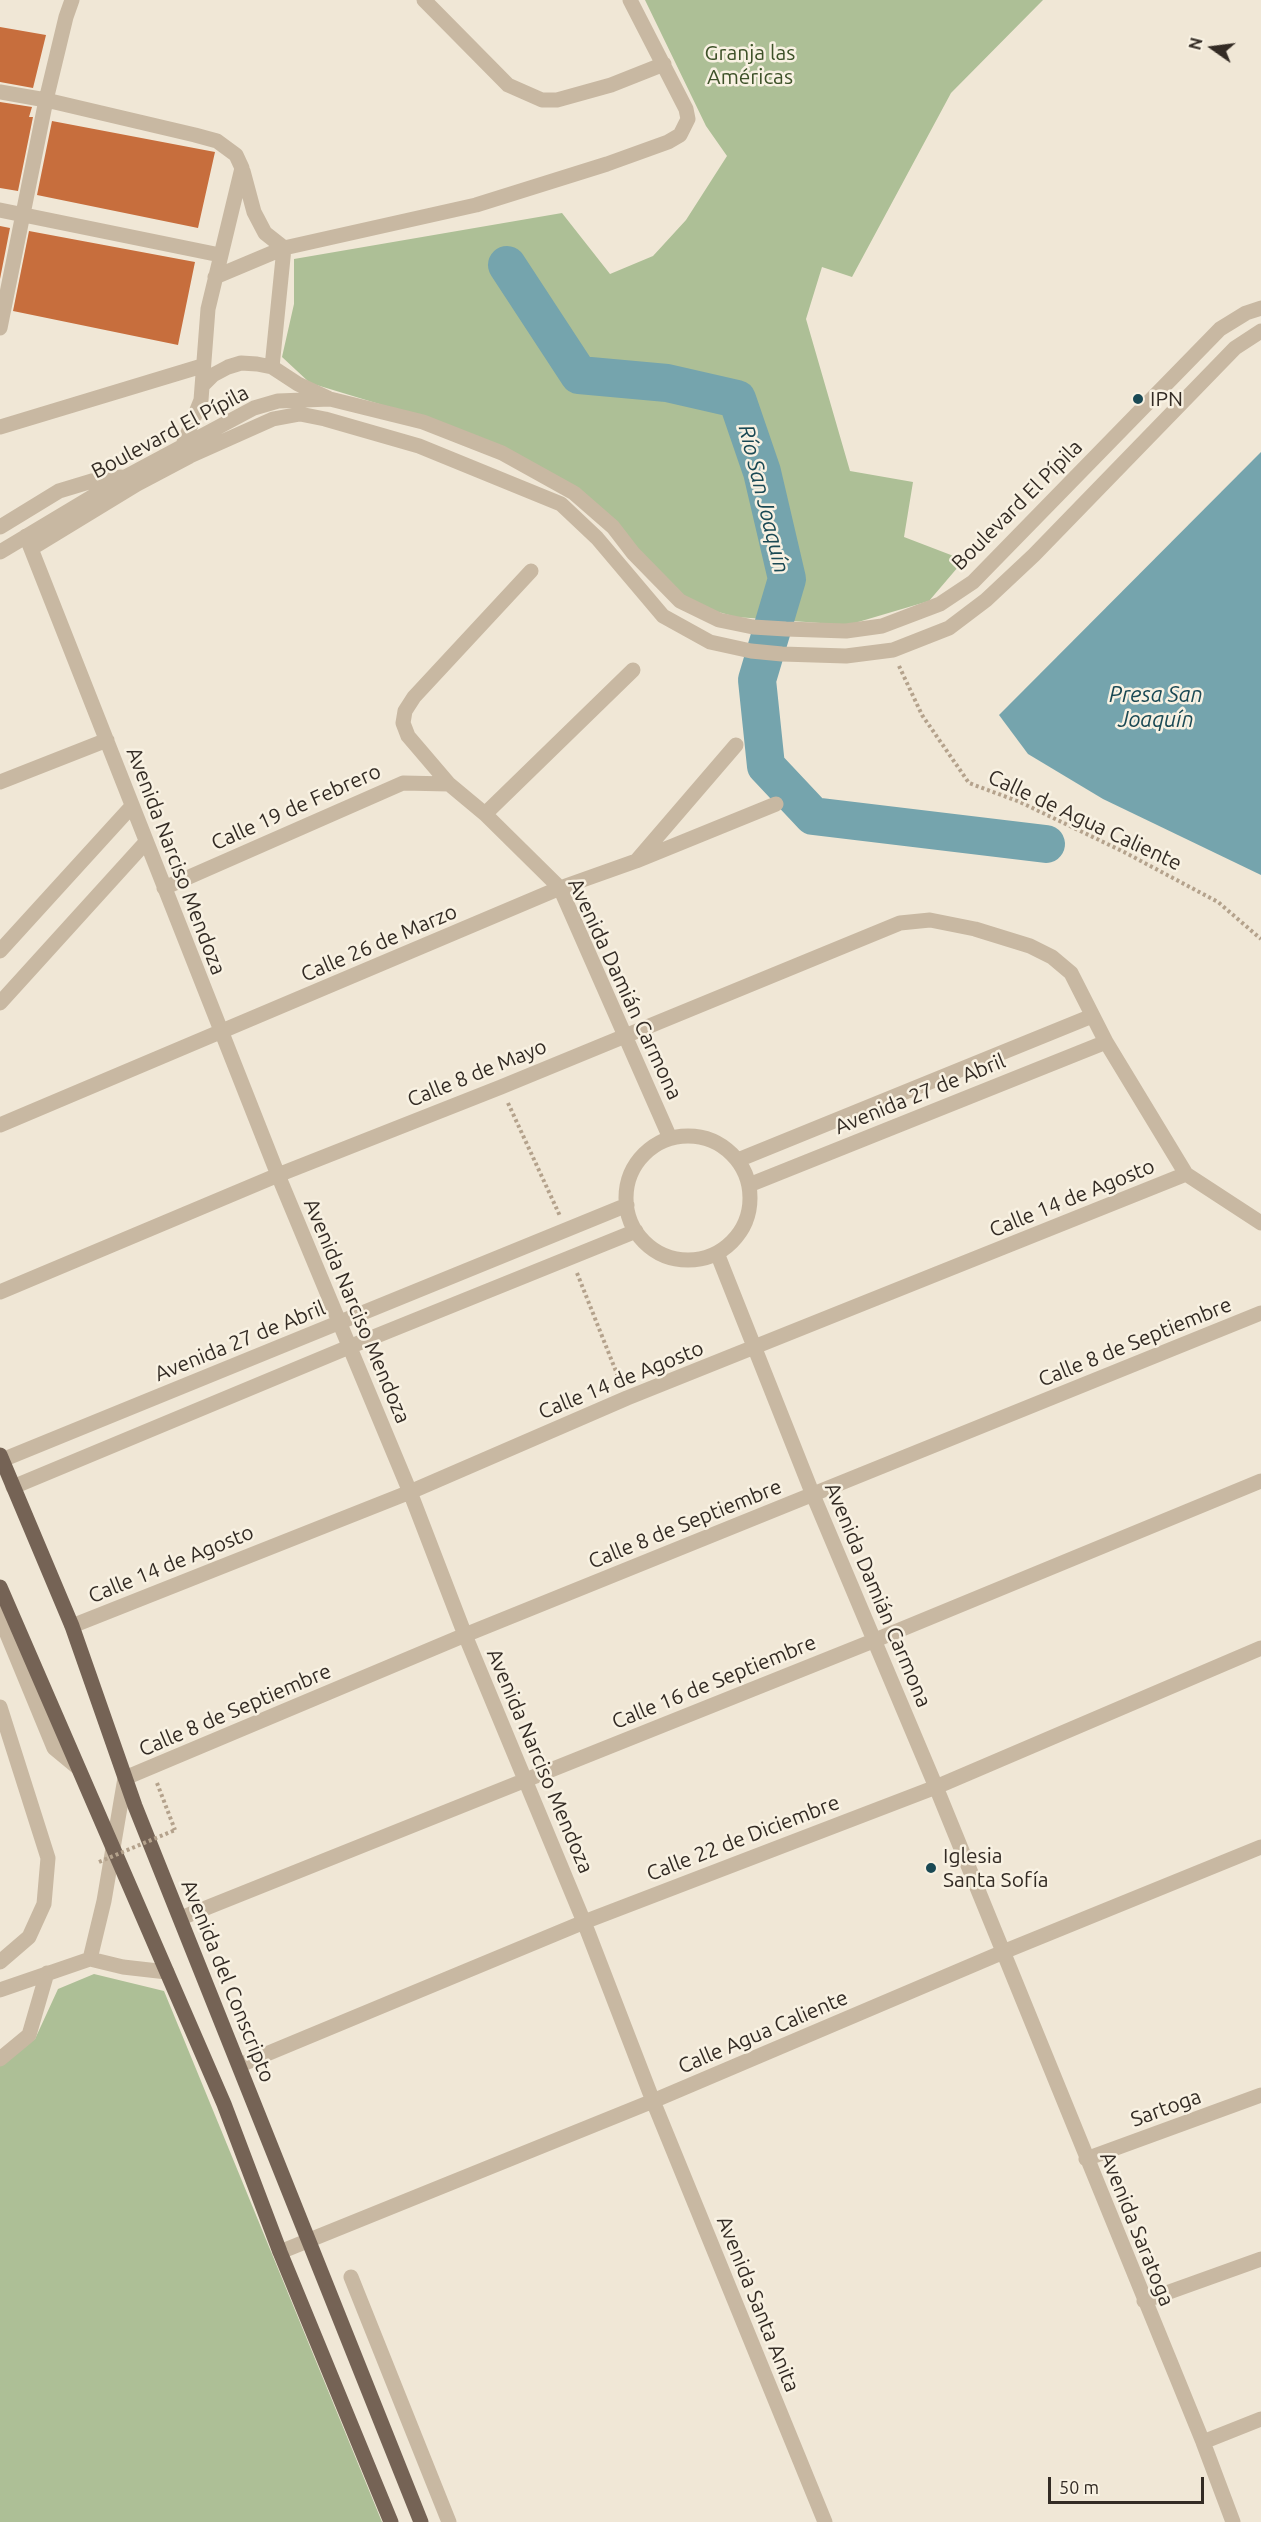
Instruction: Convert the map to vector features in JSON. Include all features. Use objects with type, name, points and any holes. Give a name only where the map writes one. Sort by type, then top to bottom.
[{"type":"main road","name":"Avenida del Conscripto","points":[[1,1458],[72,1626],[125,1778],[421,2522]]},
{"type":"main road","points":[[0,1587],[225,2104],[280,2252],[391,2522]]},
{"type":"street","points":[[0,328],[46,100],[72,0]]},
{"type":"street","points":[[423,0],[508,85],[542,100],[557,100],[610,85],[664,64]]},
{"type":"street","points":[[215,277],[284,249],[476,205],[606,164],[668,142],[680,135],[688,119],[686,109],[630,0]]},
{"type":"street","points":[[0,92],[46,100],[217,141],[236,155],[255,212],[265,233],[284,249]]},
{"type":"street","points":[[186,451],[201,400],[208,309],[242,168]]},
{"type":"street","points":[[0,210],[220,255]]},
{"type":"street","points":[[272,367],[284,249]]},
{"type":"street","name":"Boulevard El Pípila","points":[[0,552],[29,542],[137,484],[254,408],[278,401],[330,399],[423,422],[502,453],[574,493],[613,527],[633,553],[680,601],[719,620],[753,627],[786,629],[846,631],[882,626],[940,604],[972,582],[1220,329],[1246,313],[1261,308]]},
{"type":"street","name":"Boulevard El Pípila","points":[[29,542],[127,476],[186,451],[273,420],[300,414],[420,446],[561,504],[597,538],[663,616],[710,642],[751,651],[782,654],[846,656],[893,650],[949,628],[986,600],[1034,555],[1235,348],[1261,332]]},
{"type":"street","points":[[202,385],[213,375],[242,363],[272,367],[298,384],[330,399]]},
{"type":"street","points":[[0,427],[202,366]]},
{"type":"street","points":[[0,527],[59,491],[92,481],[127,476]]},
{"type":"street","name":"Avenida Narciso Mendoza","points":[[29,542],[278,1176],[410,1492],[465,1635],[584,1922],[653,2101]]},
{"type":"street","name":"Avenida Damián Carmona","points":[[531,571],[414,697],[405,711],[403,723],[408,735],[449,784],[485,814],[560,888],[670,1138]]},
{"type":"street","points":[[485,814],[633,670]]},
{"type":"street","points":[[0,782],[107,740]]},
{"type":"street","points":[[636,861],[736,745]]},
{"type":"street","name":"Calle 19 de Febrero","points":[[164,888],[403,783],[449,784]]},
{"type":"street","name":"Calle 26 de Marzo","points":[[0,1125],[560,888],[636,861],[776,804]]},
{"type":"street","points":[[0,951],[132,806]]},
{"type":"street","points":[[0,1003],[146,842]]},
{"type":"street","name":"Calle 8 de Mayo","points":[[0,1292],[278,1176],[900,923],[930,920],[975,929],[1030,946],[1052,957],[1071,973],[1106,1042],[1186,1174]]},
{"type":"street","name":"Avenida 27 de Abril","points":[[738,1160],[1092,1016]]},
{"type":"street","name":"Avenida 27 de Abril","points":[[749,1185],[1106,1042]]},
{"type":"street","points":[[689,1135],[707,1138],[724,1147],[738,1160],[749,1185],[750,1205],[744,1224],[733,1241],[717,1253],[695,1260],[672,1258],[651,1248],[636,1231],[627,1206],[628,1184],[636,1164],[651,1148],[670,1138],[689,1135]]},
{"type":"street","points":[[1186,1174],[1261,1223]]},
{"type":"street","name":"Calle 14 de Agosto","points":[[72,1626],[410,1492],[627,1398],[1186,1174]]},
{"type":"street","name":"Avenida 27 de Abril","points":[[1,1458],[339,1324],[627,1206]]},
{"type":"street","points":[[13,1487],[636,1231]]},
{"type":"street","name":"Avenida Damián Carmona","points":[[717,1253],[813,1495],[936,1787],[1002,1953]]},
{"type":"street","name":"Calle 8 de Septiembre","points":[[125,1778],[465,1635],[1261,1313]]},
{"type":"street","name":"Calle 16 de Septiembre","points":[[181,1918],[873,1641],[1261,1481]]},
{"type":"street","points":[[0,1607],[0,1617],[54,1748],[77,1767]]},
{"type":"street","name":"Calle 22 de Diciembre","points":[[240,2065],[584,1922],[936,1787],[1261,1648]]},
{"type":"street","points":[[0,1707],[48,1858],[44,1904],[29,1937],[0,1962]]},
{"type":"street","points":[[90,1959],[113,1850],[125,1778]]},
{"type":"street","name":"Calle Agua Caliente","points":[[280,2252],[653,2101],[1002,1953],[1261,1847]]},
{"type":"street","name":"Avenida Saratoga","points":[[1002,1953],[1203,2442],[1233,2522]]},
{"type":"street","points":[[0,1990],[90,1959],[167,1972]]},
{"type":"street","points":[[0,2059],[29,2035],[47,1973]]},
{"type":"street","name":"Sartoga","points":[[1086,2159],[1261,2095]]},
{"type":"street","name":"Avenida Santa Anita","points":[[653,2101],[825,2522]]},
{"type":"street","points":[[1144,2301],[1261,2259]]},
{"type":"street","points":[[351,2277],[448,2522]]},
{"type":"street","points":[[1203,2442],[1261,2419]]},
{"type":"path","name":"Calle de Agua Caliente","points":[[902,675],[922,715],[969,783],[1020,802],[1104,842],[1218,902],[1261,939]]},
{"type":"path","points":[[501,1087],[567,1230]]},
{"type":"path","points":[[571,1258],[627,1398]]},
{"type":"path","points":[[99,1862],[175,1830],[161,1792]]},
{"type":"green space","name":"Granja las Américas","points":[[645,0],[1043,0],[951,93],[852,277],[822,267],[806,319],[850,471],[913,482],[904,537],[964,560],[929,601],[848,625],[736,617],[701,607],[674,589],[590,498],[432,420],[310,383],[282,357],[294,304],[294,259],[562,213],[610,274],[653,256],[686,220],[727,156],[706,126]]},
{"type":"green space","points":[[94,1974],[164,1991],[382,2522],[0,2522],[0,2064],[35,2039],[58,1989]]},
{"type":"water","name":"Presa San Joaquín","points":[[1261,452],[1261,875],[1103,799],[1028,754],[999,715]]},
{"type":"building","points":[[0,27],[46,35],[33,88],[0,82]]},
{"type":"building","points":[[0,102],[32,107],[29,117],[33,117],[18,191],[0,188]]},
{"type":"building","points":[[52,121],[215,152],[198,228],[37,195]]},
{"type":"building","points":[[0,226],[10,228],[0,279]]},
{"type":"building","points":[[29,231],[195,262],[178,345],[13,311]]},
{"type":"waterway","name":"Río San Joaquín","points":[[507,265],[579,375],[667,383],[737,399],[762,472],[787,579],[757,680],[766,766],[813,816],[1046,844]]},
{"type":"place","name":"IPN","points":[[1138,399]]},
{"type":"place","name":"Iglesia Santa Sofía","points":[[931,1868]]}]
